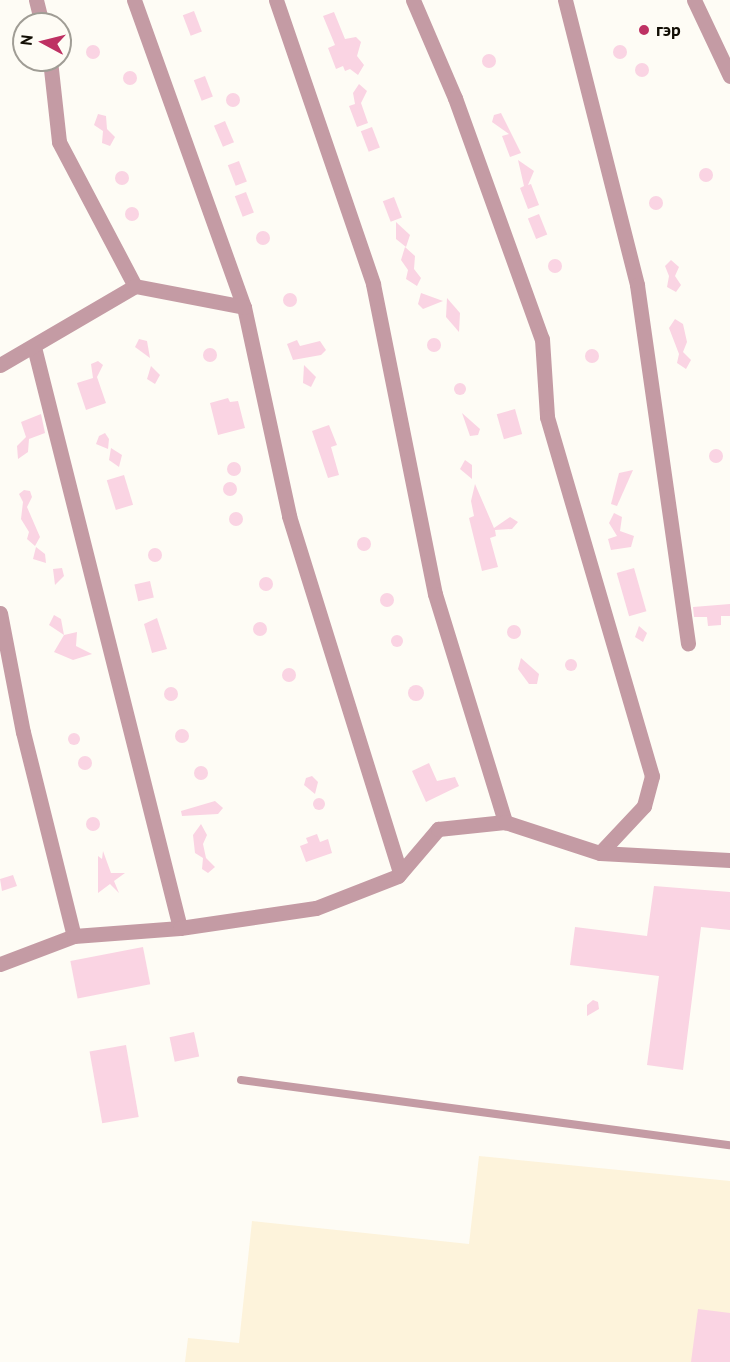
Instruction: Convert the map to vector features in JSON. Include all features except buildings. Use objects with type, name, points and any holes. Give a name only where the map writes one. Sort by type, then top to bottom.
[{"type":"street","points":[[134,0],[244,307],[289,516],[400,873]]},
{"type":"street","points":[[276,0],[373,284],[435,594],[505,822]]},
{"type":"street","points":[[413,0],[455,98],[542,339],[547,417],[652,776],[644,806],[600,853]]},
{"type":"street","points":[[565,0],[637,285],[688,643]]},
{"type":"street","points":[[694,0],[730,76]]},
{"type":"street","points":[[51,72],[59,142],[135,286]]},
{"type":"street","points":[[0,365],[135,286],[244,307]]},
{"type":"street","points":[[34,347],[180,927]]},
{"type":"street","points":[[0,614],[23,732],[74,936]]},
{"type":"street","points":[[0,964],[74,936],[180,927],[316,908],[400,873],[438,830],[505,822],[600,853],[730,860]]},
{"type":"lane","points":[[241,1080],[730,1145]]},
{"type":"shaded area","points":[[479,1156],[730,1181],[730,1362],[185,1362],[188,1338],[239,1343],[252,1221],[469,1244]]},
{"type":"place","name":"гэр","points":[[644,30]]}]
